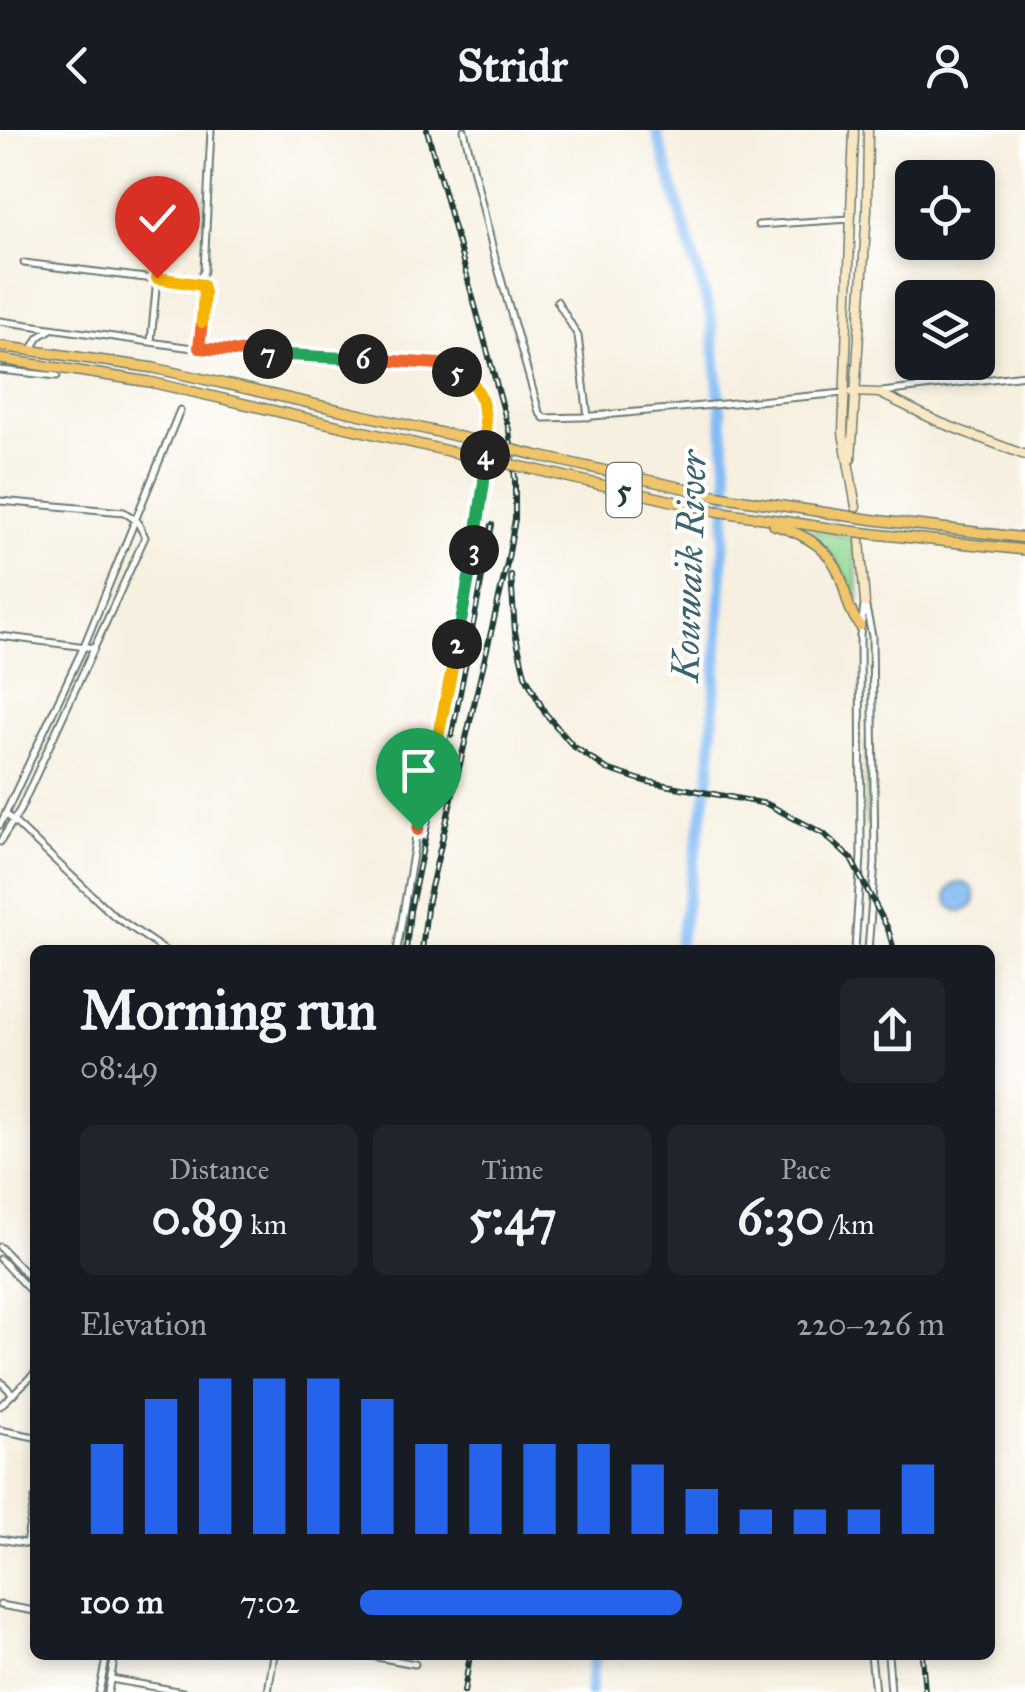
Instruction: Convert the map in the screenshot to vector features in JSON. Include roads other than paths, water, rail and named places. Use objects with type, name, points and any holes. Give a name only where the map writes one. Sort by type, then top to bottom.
[{"type":"highway","name":"5","points":[[0,346],[154,368],[718,496],[1025,538]]},
{"type":"highway","name":"5","points":[[0,360],[164,385],[716,511],[842,530],[1025,550]]},
{"type":"highway","points":[[743,515],[798,532],[831,557],[839,572],[847,607],[860,626]]},
{"type":"main road","points":[[854,130],[843,434],[856,507]]},
{"type":"main road","points":[[851,463],[867,210],[868,130]]},
{"type":"main road","points":[[844,393],[879,393],[941,424],[1025,455]]},
{"type":"main road","points":[[860,540],[864,603]]},
{"type":"street","points":[[196,284],[204,271],[210,130]]},
{"type":"street","points":[[464,130],[494,254],[539,412],[544,418],[844,393]]},
{"type":"street","points":[[758,226],[852,218]]},
{"type":"street","points":[[24,263],[202,285],[199,348]]},
{"type":"street","points":[[151,341],[157,278]]},
{"type":"street","points":[[557,301],[578,336],[588,417]]},
{"type":"street","points":[[0,321],[199,348],[439,364],[474,382],[486,426],[482,499],[453,670],[398,945]]},
{"type":"street","points":[[32,348],[40,336],[53,328]]},
{"type":"street","points":[[0,370],[57,376]]},
{"type":"street","points":[[879,393],[1025,375]]},
{"type":"street","points":[[0,825],[84,646],[180,410]]},
{"type":"street","points":[[0,500],[116,511],[129,514],[144,532],[143,543],[14,821],[0,842]]},
{"type":"street","points":[[855,945],[862,856],[860,626],[864,603]]},
{"type":"street","points":[[864,603],[872,636],[875,862],[868,945]]},
{"type":"street","points":[[0,636],[94,648]]},
{"type":"street","points":[[49,722],[58,726]]},
{"type":"street","points":[[7,815],[113,915],[157,945]]},
{"type":"street","points":[[0,1246],[30,1277]]},
{"type":"street","points":[[0,1260],[30,1291]]},
{"type":"street","points":[[0,1406],[30,1378]]},
{"type":"street","points":[[0,1380],[12,1394]]},
{"type":"street","points":[[0,1430],[30,1434]]},
{"type":"street","points":[[26,1543],[30,1523]]},
{"type":"street","points":[[0,1538],[30,1544]]},
{"type":"street","points":[[0,1606],[30,1610]]},
{"type":"street","points":[[99,1692],[106,1660]]},
{"type":"street","points":[[108,1692],[115,1660]]},
{"type":"street","points":[[268,1692],[273,1660]]},
{"type":"street","points":[[393,1660],[415,1664]]},
{"type":"street","points":[[872,1660],[875,1692]]},
{"type":"street","points":[[889,1660],[892,1692]]},
{"type":"street","points":[[111,1679],[183,1692]]},
{"type":"water","points":[[961,883],[971,887],[975,897],[971,907],[961,911],[951,907],[947,897],[951,887]]},
{"type":"waterway","name":"Kouwaik River","points":[[656,130],[711,317],[728,478],[710,773],[679,945]]},
{"type":"waterway","name":"Kouwaik River","points":[[590,1692],[593,1660]]},
{"type":"railway","points":[[423,945],[428,900],[515,519],[509,430],[427,130]]},
{"type":"railway","points":[[452,735],[492,525]]},
{"type":"railway","points":[[511,575],[515,632],[525,675],[545,713],[573,746],[607,769],[644,781],[767,804],[824,834],[851,859],[893,945]]},
{"type":"railway","points":[[407,945],[449,721]]},
{"type":"railway","points":[[464,1692],[469,1660]]},
{"type":"railway","points":[[922,1660],[925,1692]]}]
